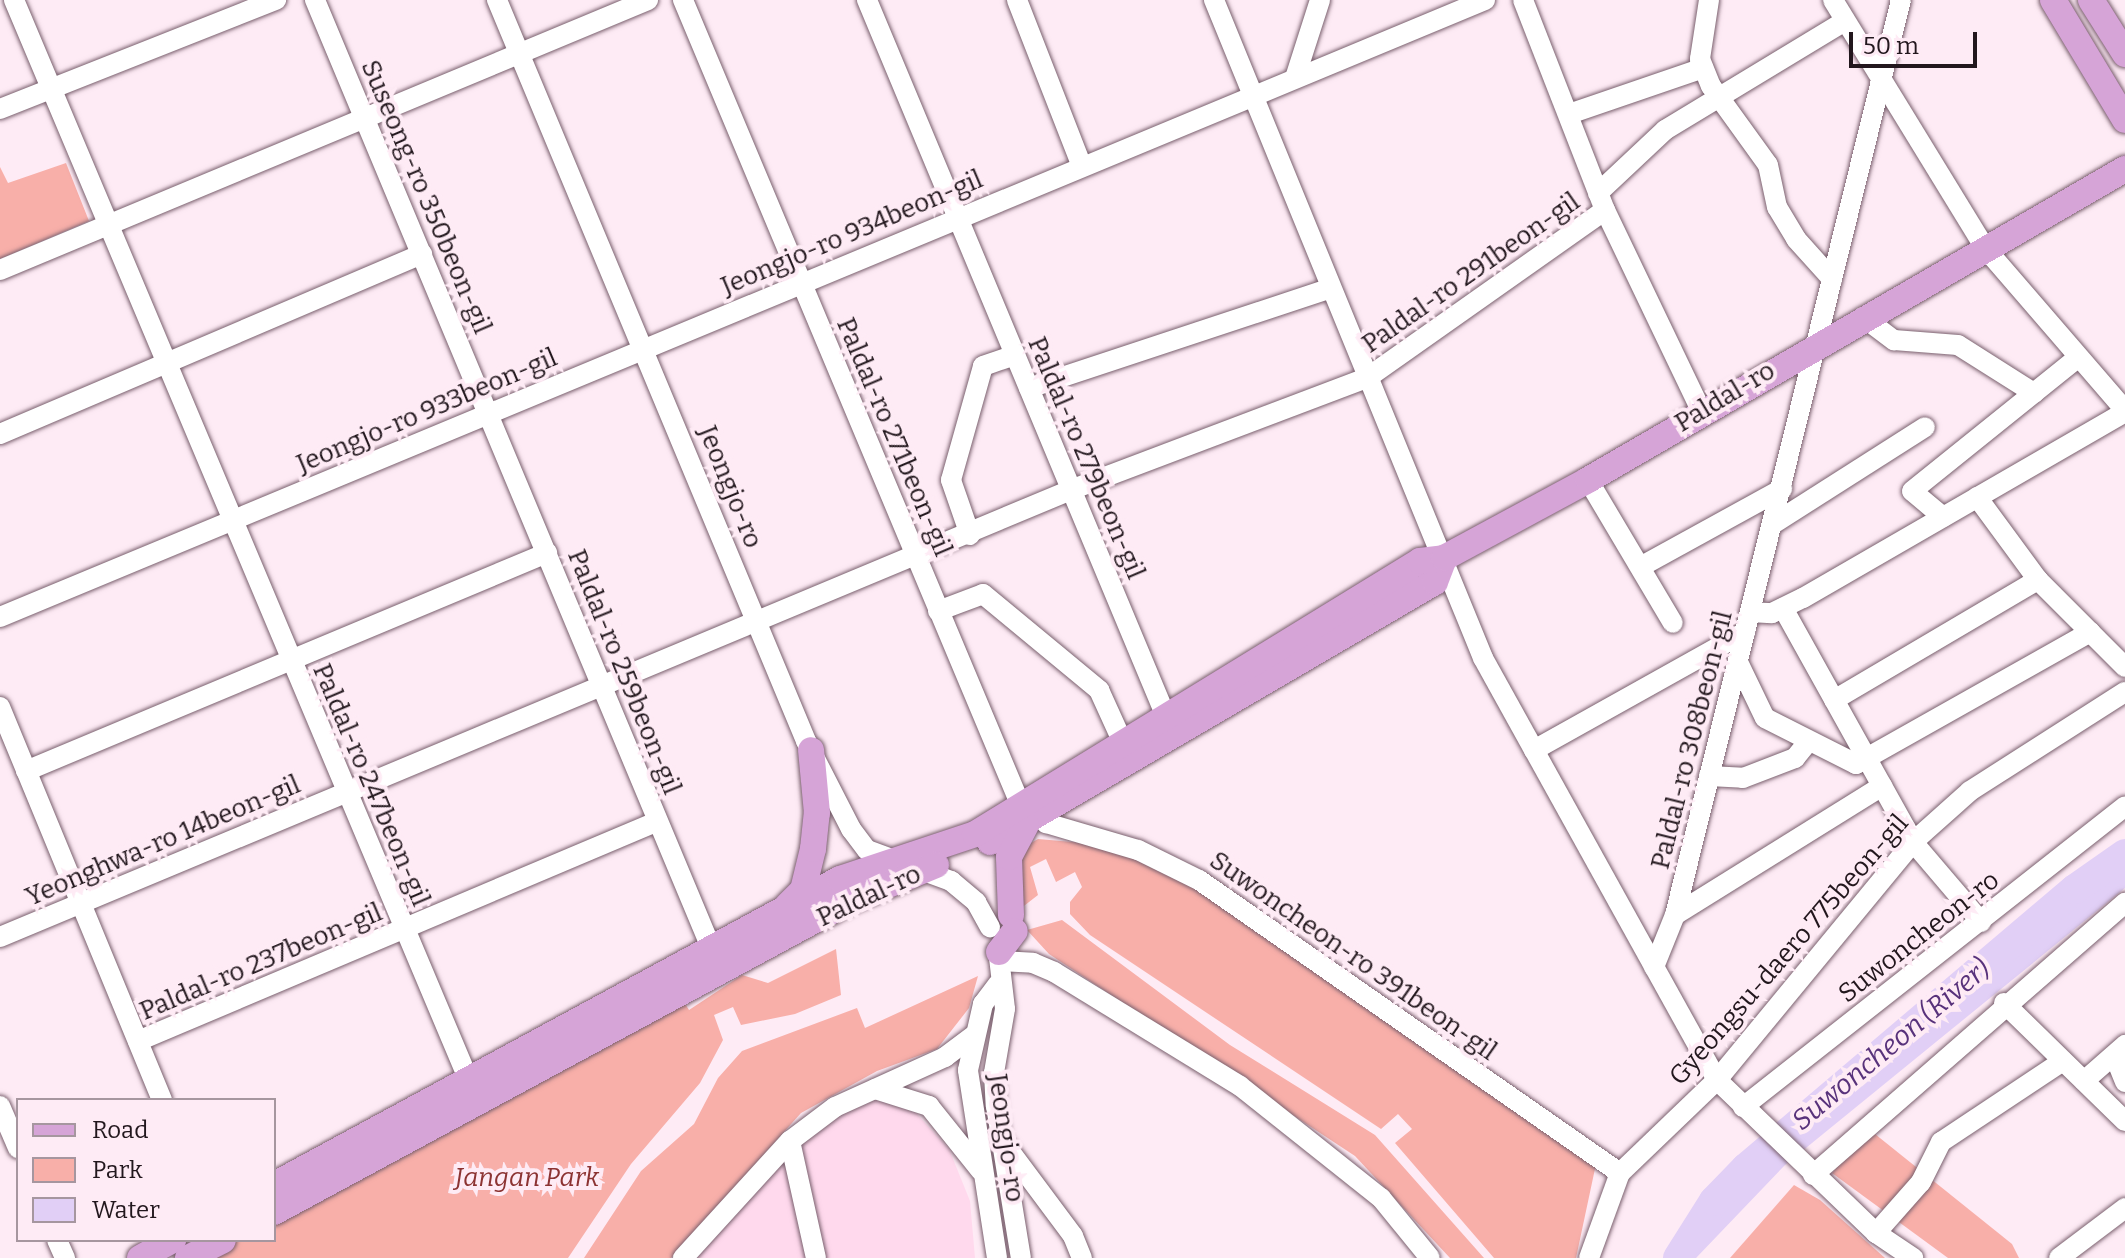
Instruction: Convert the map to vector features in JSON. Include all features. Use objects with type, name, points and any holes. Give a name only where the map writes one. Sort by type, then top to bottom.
[{"type":"main road","points":[[2053,0],[2125,120]]},
{"type":"main road","points":[[2091,0],[2125,54]]},
{"type":"main road","name":"Paldal-ro","points":[[276,1184],[470,1083],[840,879],[1029,816],[1124,745],[1420,561],[1444,558],[1588,480],[1701,410],[2125,169]]},
{"type":"main road","name":"Paldal-ro","points":[[276,1211],[852,900],[926,868],[1029,816],[1435,582],[1444,558]]},
{"type":"main road","points":[[776,917],[803,890],[813,849],[817,813],[811,750]]},
{"type":"main road","points":[[1002,938],[1009,857],[1029,816]]},
{"type":"main road","points":[[140,1258],[169,1242]]},
{"type":"main road","points":[[188,1258],[217,1242]]},
{"type":"street","name":"Paldal-ro 247beon-gil","points":[[14,0],[470,1083]]},
{"type":"street","points":[[0,109],[276,0]]},
{"type":"street","name":"Suseong-ro 350beon-gil","points":[[315,0],[489,414]]},
{"type":"street","name":"Jeongjo-ro","points":[[497,0],[811,750],[867,850],[926,868],[970,896],[1002,938],[998,984],[1005,1009],[994,1073],[1021,1258]]},
{"type":"street","points":[[0,270],[648,0]]},
{"type":"street","name":"Paldal-ro 271beon-gil","points":[[683,0],[938,611],[1029,816]]},
{"type":"street","name":"Paldal-ro 279beon-gil","points":[[867,0],[1167,719]]},
{"type":"street","points":[[1017,0],[1081,164]]},
{"type":"street","name":"Paldal-ro 291beon-gil","points":[[1214,0],[1329,289],[1444,558],[1483,658],[1654,967],[1717,1080],[1876,1233],[1913,1258]]},
{"type":"street","points":[[1295,78],[1320,0]]},
{"type":"street","name":"Jeongjo-ro 934beon-gil","points":[[643,350],[1081,164],[1485,0]]},
{"type":"street","points":[[1523,0],[1602,202],[1701,410]]},
{"type":"street","points":[[1709,0],[1702,19],[1703,68],[1719,97],[1768,165],[1777,207],[1796,239],[1832,279]]},
{"type":"street","points":[[1750,612],[1783,608],[2125,411],[2076,359],[1985,248],[1833,0]]},
{"type":"street","name":"Paldal-ro 308beon-gil","points":[[1654,967],[1675,915],[1901,0]]},
{"type":"street","name":"Paldal-ro 291beon-gil","points":[[1367,378],[1602,202],[1665,130],[1845,21]]},
{"type":"street","points":[[1569,114],[1703,68]]},
{"type":"street","points":[[0,434],[422,254]]},
{"type":"street","points":[[1029,388],[1329,289]]},
{"type":"street","points":[[1863,317],[1894,340],[1958,345],[2034,393]]},
{"type":"street","name":"Jeongjo-ro 933beon-gil","points":[[0,617],[643,350]]},
{"type":"street","points":[[970,535],[951,480],[983,366],[1015,355]]},
{"type":"street","points":[[1943,517],[1912,491],[2076,359]]},
{"type":"street","name":"Yeonghwa-ro 14beon-gil","points":[[0,937],[970,535],[1073,489],[1367,378]]},
{"type":"street","name":"Paldal-ro 259beon-gil","points":[[489,414],[656,822],[712,950]]},
{"type":"street","points":[[1773,524],[1925,427]]},
{"type":"street","points":[[1588,480],[1642,566],[1673,623]]},
{"type":"street","points":[[1642,566],[1782,489]]},
{"type":"street","points":[[1977,497],[2038,580],[2125,667]]},
{"type":"street","name":"Paldal-ro 247beon-gil","points":[[291,661],[547,553]]},
{"type":"street","points":[[1834,700],[2038,580]]},
{"type":"street","points":[[938,611],[983,594],[1099,690],[1124,745]]},
{"type":"street","points":[[1783,608],[1913,842],[1981,922]]},
{"type":"street","points":[[1534,750],[1745,632]]},
{"type":"street","points":[[1738,662],[1765,718],[1807,743],[1856,764],[1868,760],[2090,632]]},
{"type":"street","points":[[26,771],[291,661]]},
{"type":"street","name":"Gyeongsu-daero 775beon-gil","points":[[1620,1173],[1717,1080],[1913,842],[1970,791],[2125,692]]},
{"type":"street","name":"Paldal-ro 237beon-gil","points":[[0,707],[161,1098]]},
{"type":"street","points":[[1709,776],[1743,778],[1795,758],[1807,743]]},
{"type":"street","points":[[1675,915],[1882,786]]},
{"type":"street","name":"Suwoncheon-ro","points":[[1747,1111],[2125,806]]},
{"type":"street","name":"Suwoncheon-ro 391beon-gil","points":[[1029,816],[1138,850],[1199,880],[1620,1173]]},
{"type":"street","name":"Paldal-ro 247beon-gil","points":[[403,930],[656,822]]},
{"type":"street","points":[[1809,1169],[2125,903]]},
{"type":"street","name":"Paldal-ro 237beon-gil","points":[[138,1041],[403,930]]},
{"type":"street","points":[[1002,938],[1033,963],[1054,972],[1240,1086],[1381,1198],[1430,1258]]},
{"type":"street","name":"Jeongjo-ro","points":[[997,1258],[970,1107],[975,1034],[983,1004],[998,984]]},
{"type":"street","points":[[2004,1003],[2125,1121]]},
{"type":"street","points":[[683,1258],[790,1141],[835,1107],[945,1057],[975,1034]]},
{"type":"street","points":[[2084,1081],[2120,1051]]},
{"type":"street","points":[[2120,1051],[2125,1082]]},
{"type":"street","points":[[1876,1233],[1921,1182],[1941,1142],[2063,1061]]},
{"type":"street","points":[[875,1089],[929,1106],[984,1176]]},
{"type":"street","points":[[0,1106],[16,1143]]},
{"type":"street","points":[[790,1141],[816,1258]]},
{"type":"street","points":[[1003,1142],[1073,1236],[1082,1258]]},
{"type":"street","points":[[1589,1258],[1620,1173]]},
{"type":"street","points":[[2059,1258],[2125,1208]]},
{"type":"shaded area","points":[[832,1097],[875,1097],[916,1113],[949,1149],[970,1201],[975,1258],[675,1258]]},
{"type":"green space","points":[[66,163],[89,221],[0,259],[0,167],[8,183]]},
{"type":"green space","points":[[1038,839],[1095,844],[1148,859],[1206,892],[1596,1164],[1576,1258],[1494,1258],[1395,1143],[1412,1129],[1398,1114],[1381,1129],[1090,935],[1070,914],[1070,902],[1082,887],[1075,872],[1056,882],[1046,859],[1030,867],[1038,895],[1020,909],[1022,848]]},
{"type":"green space","points":[[1062,920],[1230,1045],[1375,1135],[1484,1258],[1450,1258],[1355,1156],[1049,954],[1027,930]]},
{"type":"green space","name":"Jangan Park","points":[[836,949],[841,995],[795,1014],[741,1025],[733,1007],[714,1015],[723,1040],[700,1083],[631,1164],[568,1258],[203,1258],[233,1242],[276,1242],[276,1219],[682,999],[689,1010],[742,975],[768,983]]},
{"type":"green space","points":[[978,976],[969,1008],[937,1049],[877,1071],[801,1113],[671,1258],[584,1258],[641,1171],[694,1124],[718,1078],[742,1051],[857,1008],[865,1028]]},
{"type":"green space","points":[[1870,1130],[2012,1244],[2019,1258],[1948,1258],[1832,1173]]},
{"type":"green space","points":[[1794,1185],[1820,1200],[1885,1258],[1730,1258]]},
{"type":"water","points":[[2125,853],[2125,888],[1785,1165],[1696,1258],[1668,1258],[1704,1211]]},
{"type":"waterway","name":"Suwoncheon (River)","points":[[1678,1258],[1714,1201],[1746,1168],[2075,889],[2125,854]]}]
